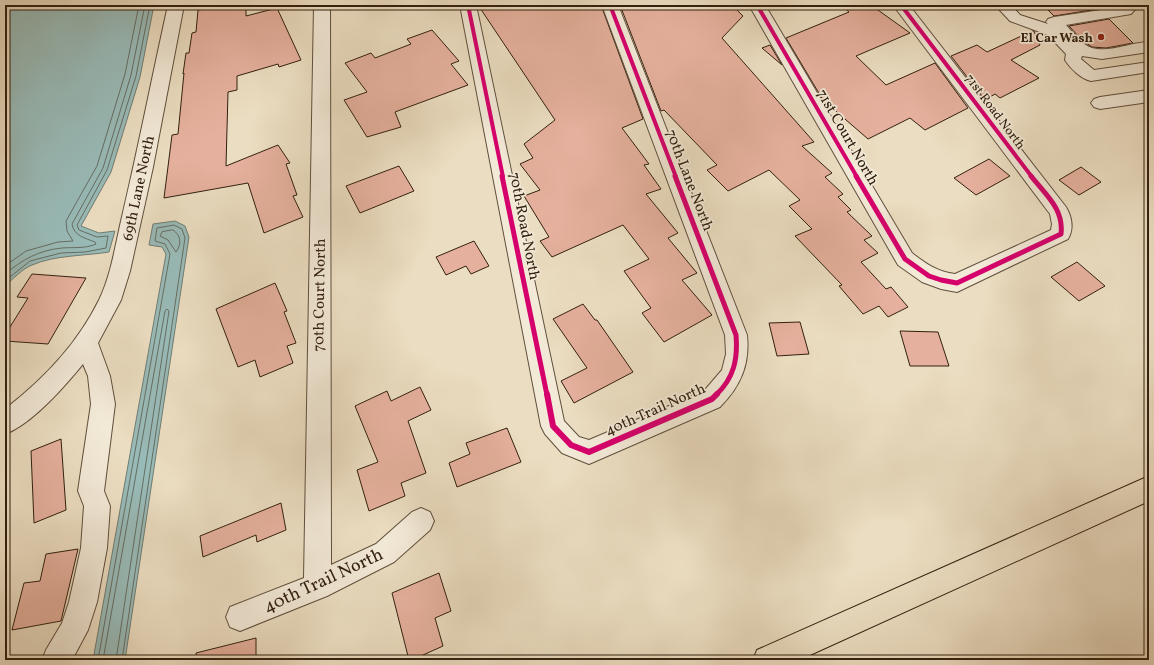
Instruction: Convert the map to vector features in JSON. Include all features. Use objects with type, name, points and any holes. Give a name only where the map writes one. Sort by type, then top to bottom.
[{"type":"highway","points":[[767,660],[1149,488]]},
{"type":"street","name":"69th Lane North","points":[[5,423],[49,386],[79,351],[94,330],[116,288],[138,194],[176,5]]},
{"type":"street","name":"70th Court North","points":[[317,586],[322,5]]},
{"type":"street","name":"70th Road North","points":[[468,5],[553,426],[571,445]]},
{"type":"street","name":"70th Lane North","points":[[610,5],[736,335],[738,350],[736,365]]},
{"type":"street","name":"71st Court North","points":[[757,5],[905,259],[926,275],[941,281],[957,283],[1061,234]]},
{"type":"street","name":"71st Road North","points":[[901,5],[1059,212],[1062,224],[1061,234]]},
{"type":"street","points":[[1003,5],[1015,18],[1047,25],[1126,11],[1131,5]]},
{"type":"street","points":[[1017,5],[1089,53],[1097,54],[1147,45]]},
{"type":"street","points":[[1047,25],[1074,53],[1073,60],[1091,76],[1149,68]]},
{"type":"street","points":[[1100,103],[1149,96]]},
{"type":"street","points":[[56,660],[74,630],[83,602],[94,548],[97,506],[91,490],[103,404],[99,376],[79,351]]},
{"type":"street","name":"40th Trail North","points":[[571,445],[589,452],[712,399],[724,388],[736,365]]},
{"type":"street","name":"40th Trail North","points":[[240,617],[317,586],[385,554],[421,521]]},
{"type":"water","points":[[5,5],[154,5],[140,77],[111,172],[81,226],[99,233],[115,231],[109,252],[50,259],[25,269],[5,286]]},
{"type":"water","points":[[175,221],[185,226],[189,237],[125,660],[93,660],[166,254],[162,247],[149,245],[153,224]]},
{"type":"building","points":[[231,5],[246,5],[246,16],[277,8],[301,60],[279,67],[278,64],[237,76],[237,90],[228,92],[226,166],[278,145],[290,163],[286,164],[297,195],[293,196],[303,217],[264,233],[248,183],[164,198],[172,135],[178,134],[186,53],[189,53],[192,33],[196,32],[198,10]]},
{"type":"building","points":[[478,5],[601,5],[643,119],[622,128],[649,164],[644,165],[661,189],[646,194],[678,233],[668,238],[697,273],[682,280],[712,315],[664,342],[642,313],[651,308],[624,271],[649,259],[623,225],[552,257],[540,241],[549,237],[524,196],[540,190],[520,164],[533,158],[524,144],[555,120]]},
{"type":"building","points":[[620,5],[732,5],[743,16],[722,38],[814,142],[802,146],[832,173],[825,177],[843,194],[838,197],[851,210],[847,212],[872,236],[864,240],[878,253],[861,262],[886,289],[891,287],[908,307],[888,317],[879,306],[863,314],[839,286],[842,285],[795,236],[812,229],[789,206],[800,200],[769,170],[728,191],[707,170],[717,165],[664,110],[661,111]]},
{"type":"building","points":[[841,5],[871,5],[910,33],[856,56],[886,85],[935,63],[968,108],[925,130],[910,118],[868,139],[823,100],[786,38],[849,12]]},
{"type":"building","points":[[1043,5],[1094,5],[1098,9],[1054,16]]},
{"type":"building","name":"El Car Wash","points":[[1109,19],[1133,43],[1106,48],[1092,47],[1082,40],[1069,26]]},
{"type":"building","points":[[432,30],[459,61],[451,64],[468,85],[395,112],[401,127],[367,137],[344,100],[367,92],[345,63],[371,53],[375,58],[411,44],[407,39]]},
{"type":"building","points":[[1034,31],[1040,45],[1011,60],[1039,78],[1000,98],[995,94],[985,100],[951,56],[977,45],[987,52]]},
{"type":"building","points":[[770,45],[782,65],[762,48]]},
{"type":"building","points":[[989,159],[1010,176],[976,195],[954,178]]},
{"type":"building","points":[[399,166],[414,191],[360,213],[346,186]]},
{"type":"building","points":[[1081,167],[1101,182],[1079,195],[1059,180]]},
{"type":"building","points":[[474,241],[489,266],[471,274],[466,266],[446,275],[436,257]]},
{"type":"building","points":[[1077,262],[1105,286],[1079,301],[1051,277]]},
{"type":"building","points":[[32,274],[86,278],[48,344],[5,341],[5,335],[28,298],[17,297]]},
{"type":"building","points":[[275,283],[287,311],[284,312],[296,343],[287,346],[293,363],[260,377],[255,360],[238,367],[216,309]]},
{"type":"building","points":[[583,304],[595,320],[597,320],[633,372],[574,403],[561,381],[587,368],[553,319]]},
{"type":"building","points":[[800,322],[809,354],[777,356],[769,323]]},
{"type":"building","points":[[900,331],[938,332],[949,366],[910,366]]},
{"type":"building","points":[[420,387],[431,410],[408,421],[426,473],[401,483],[405,496],[369,511],[357,470],[378,462],[355,406],[387,391],[391,401]]},
{"type":"building","points":[[507,428],[521,462],[457,487],[449,463],[470,454],[466,443]]},
{"type":"building","points":[[61,439],[66,510],[34,523],[31,451]]},
{"type":"building","points":[[281,503],[286,530],[257,542],[256,535],[203,557],[200,536]]},
{"type":"building","points":[[78,549],[61,621],[12,630],[24,583],[40,581],[46,554]]},
{"type":"building","points":[[439,573],[451,611],[435,618],[443,646],[409,660],[392,593]]},
{"type":"building","points":[[256,638],[256,660],[197,660],[196,653]]},
{"type":"cycle path","points":[[468,5],[553,426],[571,445],[589,452],[712,399],[730,378],[736,363],[737,354],[736,335],[610,5]]},
{"type":"cycle path","points":[[757,5],[905,259],[929,276],[957,283],[1061,234],[1062,224],[1059,212],[901,5]]},
{"type":"place","name":"El Car Wash","points":[[1101,37]]}]
